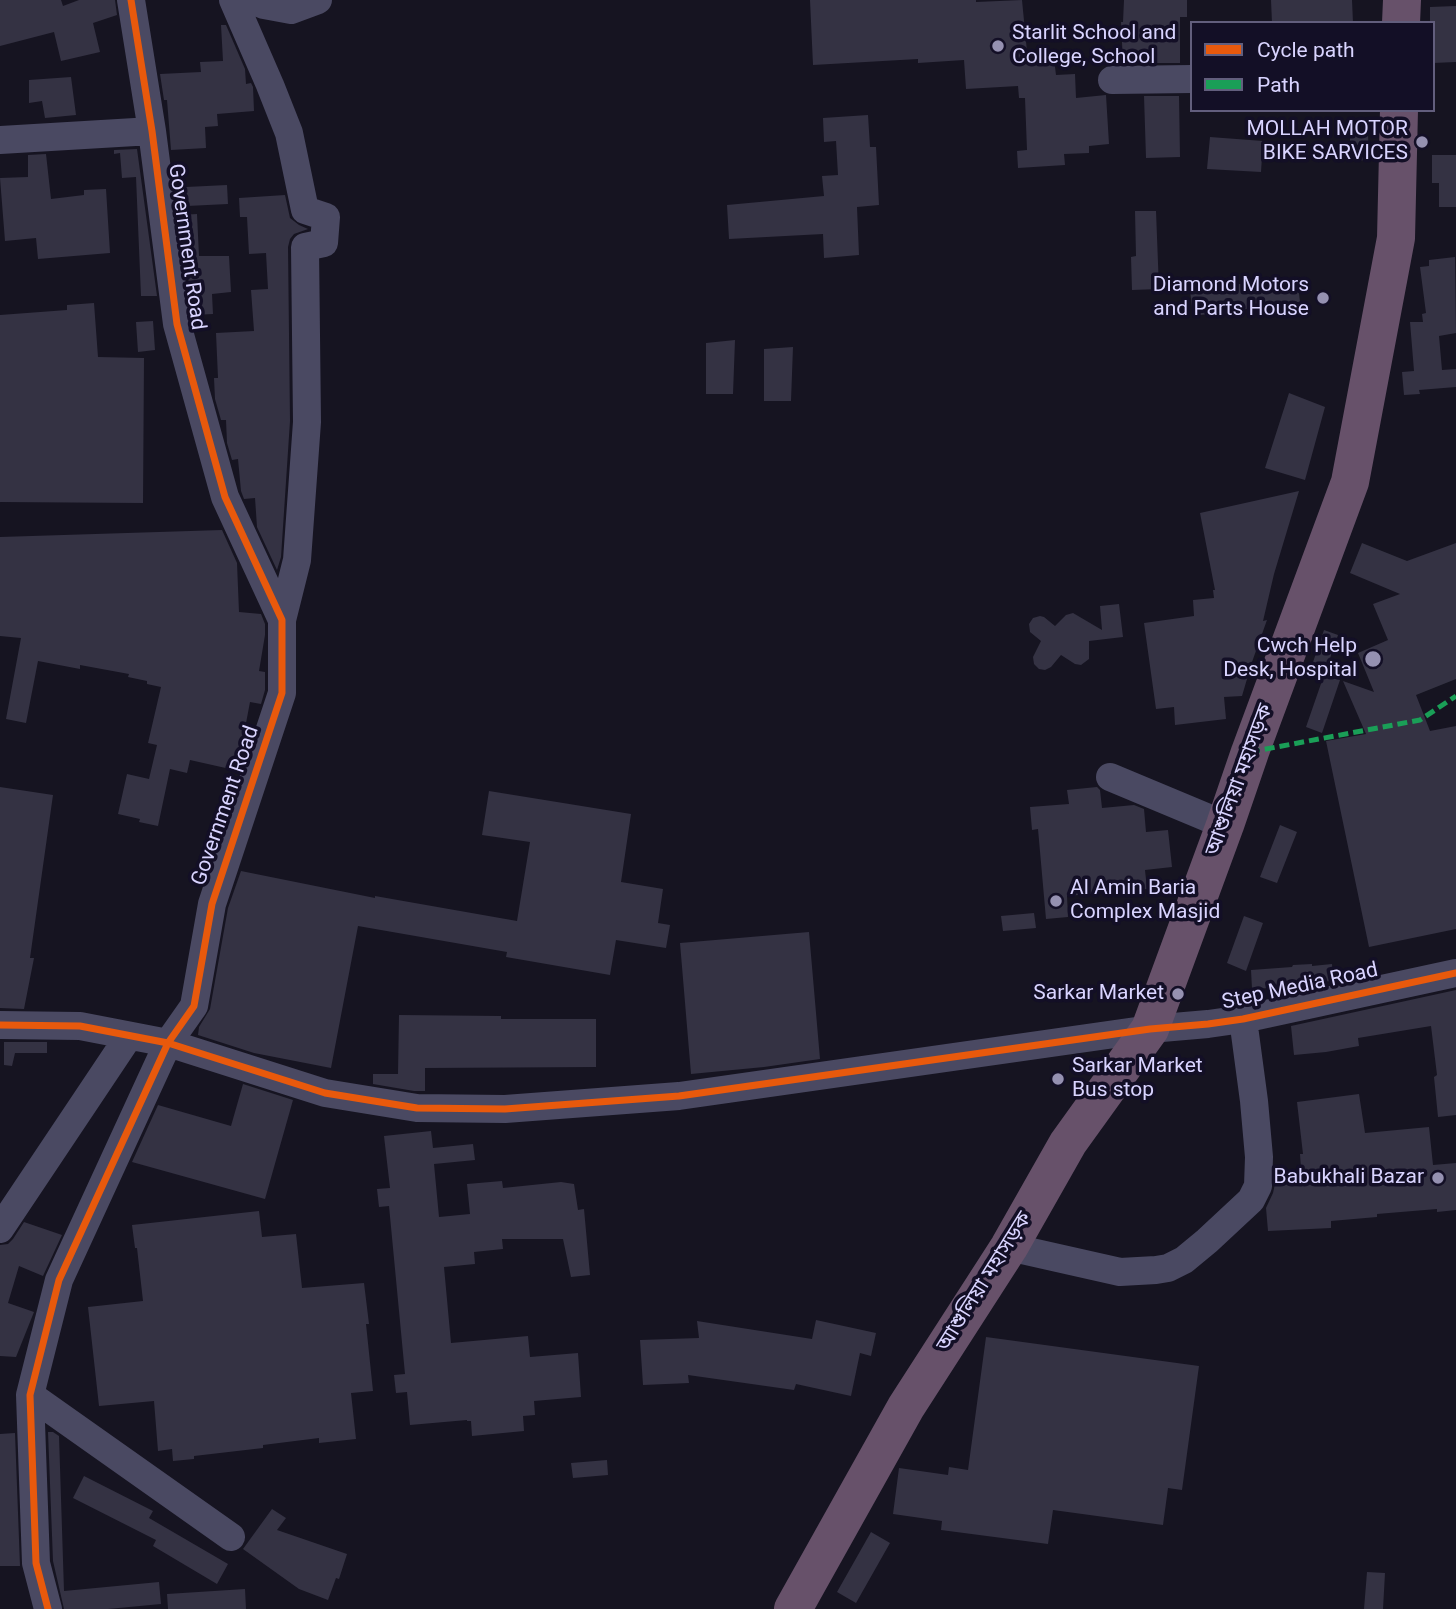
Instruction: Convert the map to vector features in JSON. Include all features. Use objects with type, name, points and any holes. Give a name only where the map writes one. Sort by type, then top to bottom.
[{"type":"highway","points":[[1401,21],[1402,0]]},
{"type":"highway","name":"আশুলিয়া মহাসড়ক","points":[[793,1609],[905,1407],[1009,1247],[1068,1143],[1150,1029],[1350,482],[1396,238],[1399,112]]},
{"type":"street","name":"Government Road","points":[[48,1609],[36,1563],[30,1395],[59,1280],[168,1043],[194,1006],[212,904],[282,693],[282,620],[225,496],[177,324],[152,131],[131,0]]},
{"type":"street","points":[[233,0],[289,133],[305,210],[326,217],[324,243],[305,247],[307,422],[297,559],[282,620]]},
{"type":"street","points":[[252,0],[291,10],[318,0]]},
{"type":"street","points":[[1112,80],[1190,79]]},
{"type":"street","points":[[0,140],[152,131]]},
{"type":"street","points":[[1110,776],[1225,825]]},
{"type":"street","name":"Step Media Road","points":[[0,1025],[80,1026],[168,1043],[325,1093],[417,1108],[505,1109],[679,1096],[1150,1029],[1208,1024],[1456,972]]},
{"type":"street","points":[[1009,1247],[1120,1272],[1168,1268],[1184,1260],[1251,1200],[1258,1186],[1259,1157],[1243,1018]]},
{"type":"street","points":[[0,1229],[129,1036]]},
{"type":"street","points":[[30,1395],[230,1537]]},
{"type":"building","points":[[0,0],[61,0],[63,6],[79,0],[115,0],[117,15],[93,23],[100,52],[61,61],[54,32],[0,46]]},
{"type":"building","points":[[810,0],[1022,0],[1028,62],[1054,59],[1056,75],[1075,74],[1076,98],[1106,95],[1109,144],[1089,146],[1089,153],[1064,154],[1065,165],[1018,168],[1017,151],[1027,150],[1025,98],[1019,98],[1018,86],[966,89],[964,60],[918,63],[918,59],[813,65]]},
{"type":"building","points":[[1124,0],[1187,0],[1187,17],[1180,17],[1180,63],[1123,63],[1121,22]]},
{"type":"building","points":[[1271,0],[1352,0],[1353,21],[1272,21]]},
{"type":"building","points":[[1456,6],[1456,62],[1435,63],[1435,21],[1430,21],[1430,7]]},
{"type":"building","points":[[221,25],[226,25],[245,69],[246,84],[251,83],[253,87],[254,111],[217,114],[218,126],[205,127],[206,148],[171,150],[167,100],[164,100],[160,74],[201,72],[200,62],[223,61]]},
{"type":"building","points":[[71,77],[76,115],[45,118],[42,101],[29,103],[29,80]]},
{"type":"building","points":[[1144,96],[1179,96],[1180,157],[1146,158]]},
{"type":"building","points":[[868,115],[870,147],[876,147],[879,205],[857,207],[859,255],[824,258],[823,234],[729,239],[727,205],[824,196],[822,176],[838,175],[836,141],[824,142],[823,118]]},
{"type":"building","points":[[1368,134],[1369,160],[1350,161],[1350,135]]},
{"type":"building","points":[[1210,137],[1263,141],[1261,172],[1207,169]]},
{"type":"building","points":[[137,149],[157,296],[141,296],[136,177],[122,178],[120,153],[114,154],[114,150]]},
{"type":"building","points":[[46,154],[51,199],[84,195],[84,190],[106,189],[110,253],[38,259],[36,238],[5,241],[0,178],[28,177],[28,155]]},
{"type":"building","points":[[1432,155],[1456,155],[1456,207],[1439,207],[1439,183],[1432,183]]},
{"type":"building","points":[[227,185],[228,204],[187,206],[186,187]]},
{"type":"building","points":[[285,195],[290,218],[308,229],[294,234],[288,247],[290,421],[281,557],[277,570],[257,527],[255,498],[244,499],[241,491],[238,459],[232,460],[227,443],[226,420],[221,420],[215,399],[214,378],[218,378],[216,333],[254,331],[251,290],[268,289],[266,253],[249,254],[247,217],[240,217],[239,198]]},
{"type":"building","points":[[1135,211],[1156,211],[1159,289],[1132,290],[1131,257],[1136,256]]},
{"type":"building","points":[[197,214],[199,256],[229,256],[231,292],[212,294],[213,314],[193,315],[180,215]]},
{"type":"building","points":[[1455,257],[1456,333],[1439,336],[1442,370],[1456,369],[1456,387],[1419,390],[1420,394],[1404,395],[1402,372],[1414,371],[1410,322],[1423,322],[1422,314],[1426,313],[1420,267],[1429,266],[1429,260]]},
{"type":"building","points":[[1297,277],[1300,302],[1193,316],[1190,290]]},
{"type":"building","points":[[94,303],[98,357],[144,358],[143,503],[0,502],[0,315],[67,310],[67,305]]},
{"type":"building","points":[[153,321],[155,350],[138,352],[136,322]]},
{"type":"building","points":[[735,340],[733,394],[706,394],[706,343]]},
{"type":"building","points":[[793,347],[791,401],[764,401],[764,349]]},
{"type":"building","points":[[1289,393],[1325,407],[1305,480],[1265,468]]},
{"type":"building","points":[[1299,491],[1274,574],[1263,621],[1267,620],[1242,696],[1224,697],[1226,719],[1175,725],[1174,707],[1156,709],[1144,623],[1194,616],[1193,600],[1214,598],[1215,590],[1200,513]]},
{"type":"building","points":[[222,530],[237,563],[239,612],[261,614],[265,624],[259,671],[265,672],[265,690],[261,704],[250,702],[243,739],[249,741],[239,771],[190,760],[187,773],[170,769],[158,826],[139,822],[140,819],[118,814],[127,774],[149,779],[157,745],[148,743],[161,687],[128,677],[129,674],[38,661],[26,723],[6,719],[21,638],[0,636],[0,537]]},
{"type":"building","points":[[1362,543],[1407,561],[1456,543],[1456,679],[1416,695],[1430,731],[1456,726],[1456,929],[1369,947],[1326,741],[1366,734],[1343,681],[1374,692],[1358,653],[1388,640],[1373,604],[1400,594],[1350,573]]},
{"type":"building","points":[[1119,604],[1123,637],[1089,641],[1089,659],[1081,665],[1061,655],[1045,670],[1034,664],[1033,657],[1041,641],[1030,632],[1029,624],[1033,618],[1044,617],[1055,626],[1066,615],[1073,613],[1102,630],[1100,606]]},
{"type":"building","points":[[1324,630],[1338,635],[1326,670],[1312,665]]},
{"type":"building","points":[[1324,675],[1340,680],[1322,733],[1306,727]]},
{"type":"building","points":[[0,787],[53,795],[30,958],[34,958],[24,1009],[0,1008]]},
{"type":"building","points":[[1097,787],[1100,790],[1102,808],[1134,805],[1144,809],[1146,832],[1168,830],[1172,867],[1145,870],[1147,889],[1067,896],[1068,917],[1046,919],[1038,829],[1032,830],[1030,807],[1069,804],[1067,790]]},
{"type":"building","points":[[489,791],[631,814],[621,882],[663,889],[658,923],[670,925],[666,948],[616,940],[610,975],[506,957],[507,952],[358,926],[331,1068],[254,1053],[198,1035],[199,1027],[210,1009],[228,908],[241,871],[375,898],[517,921],[530,842],[482,835]]},
{"type":"building","points":[[1280,825],[1297,832],[1277,883],[1260,877]]},
{"type":"building","points":[[1034,913],[1036,928],[1003,931],[1001,916]]},
{"type":"building","points":[[1244,916],[1263,923],[1246,971],[1227,963]]},
{"type":"building","points":[[809,932],[820,1059],[691,1074],[680,943]]},
{"type":"building","points":[[1332,964],[1333,981],[1252,989],[1251,970]]},
{"type":"building","points":[[1456,990],[1456,1115],[1438,1117],[1434,1077],[1437,1075],[1431,1026],[1358,1038],[1359,1046],[1294,1055],[1291,1026]]},
{"type":"building","points":[[399,1015],[596,1019],[596,1067],[425,1068],[425,1091],[373,1084],[373,1074],[398,1074]]},
{"type":"building","points":[[4,1042],[47,1042],[47,1053],[15,1053],[12,1066],[4,1065]]},
{"type":"building","points":[[243,1084],[293,1100],[265,1199],[132,1162],[158,1105],[231,1126]]},
{"type":"building","points":[[1359,1094],[1365,1133],[1429,1127],[1433,1165],[1456,1163],[1456,1210],[1377,1214],[1377,1217],[1331,1221],[1331,1228],[1268,1231],[1266,1208],[1275,1184],[1302,1182],[1300,1154],[1303,1154],[1297,1102]]},
{"type":"building","points":[[431,1131],[433,1148],[473,1144],[475,1160],[434,1164],[439,1217],[470,1214],[467,1184],[502,1181],[503,1188],[561,1182],[574,1184],[578,1210],[584,1209],[590,1275],[571,1277],[563,1239],[502,1239],[503,1249],[474,1252],[475,1264],[444,1267],[451,1343],[528,1336],[530,1357],[578,1353],[581,1397],[534,1401],[535,1415],[523,1416],[524,1431],[472,1436],[471,1421],[467,1420],[410,1425],[407,1392],[396,1393],[394,1375],[405,1374],[389,1206],[379,1207],[377,1189],[390,1188],[384,1136]]},
{"type":"building","points":[[259,1211],[262,1237],[296,1234],[302,1288],[364,1283],[373,1391],[351,1393],[356,1439],[319,1443],[319,1438],[173,1461],[172,1449],[158,1451],[154,1401],[99,1406],[88,1307],[143,1301],[132,1225]]},
{"type":"building","points":[[24,1222],[62,1235],[43,1276],[19,1266],[8,1303],[34,1312],[16,1357],[0,1356],[0,1245],[8,1244]]},
{"type":"building","points":[[816,1320],[876,1333],[871,1356],[860,1353],[851,1396],[796,1384],[794,1390],[688,1375],[689,1383],[643,1385],[640,1340],[699,1338],[697,1321],[812,1339]]},
{"type":"building","points":[[986,1337],[1199,1366],[1182,1490],[1168,1488],[1163,1525],[1053,1510],[1048,1544],[941,1530],[942,1521],[893,1514],[899,1468],[948,1475],[949,1467],[968,1470]]},
{"type":"building","points":[[48,1432],[59,1436],[64,1591],[159,1582],[161,1604],[108,1609],[64,1609],[53,1561]]},
{"type":"building","points":[[15,1433],[20,1566],[0,1566],[0,1434]]},
{"type":"building","points":[[607,1460],[608,1475],[573,1478],[571,1463]]},
{"type":"building","points":[[84,1476],[153,1511],[149,1518],[228,1564],[217,1584],[153,1546],[156,1540],[73,1498]]},
{"type":"building","points":[[272,1509],[286,1518],[277,1530],[347,1554],[339,1579],[336,1578],[328,1600],[299,1589],[243,1549]]},
{"type":"building","points":[[871,1532],[890,1543],[856,1603],[837,1592]]},
{"type":"building","points":[[1367,1572],[1385,1573],[1383,1609],[1364,1609]]},
{"type":"building","points":[[245,1589],[246,1609],[168,1609],[167,1594]]},
{"type":"marked path","points":[[1250,752],[1420,720],[1456,696]]},
{"type":"cycle path","points":[[48,1609],[36,1563],[30,1395],[59,1280],[168,1043],[194,1006],[212,904],[282,693],[282,620],[225,497],[177,324],[152,131],[131,0]]},
{"type":"cycle path","points":[[0,1025],[80,1026],[168,1043],[325,1093],[417,1108],[505,1109],[679,1096],[1150,1029],[1243,1019],[1456,973]]},
{"type":"place","name":"Starlit School and College, School","points":[[998,46]]},
{"type":"place","name":"MOLLAH MOTOR BIKE SARVICES","points":[[1422,142]]},
{"type":"place","name":"Diamond Motors and Parts House","points":[[1323,298]]},
{"type":"place","name":"Cwch Help Desk, Hospital","points":[[1373,659]]},
{"type":"place","name":"Al Amin Baria Complex Masjid","points":[[1056,901]]},
{"type":"place","name":"Sarkar Market","points":[[1178,994]]},
{"type":"place","name":"Sarkar Market Bus stop","points":[[1058,1079]]},
{"type":"place","name":"Babukhali Bazar","points":[[1438,1178]]}]
